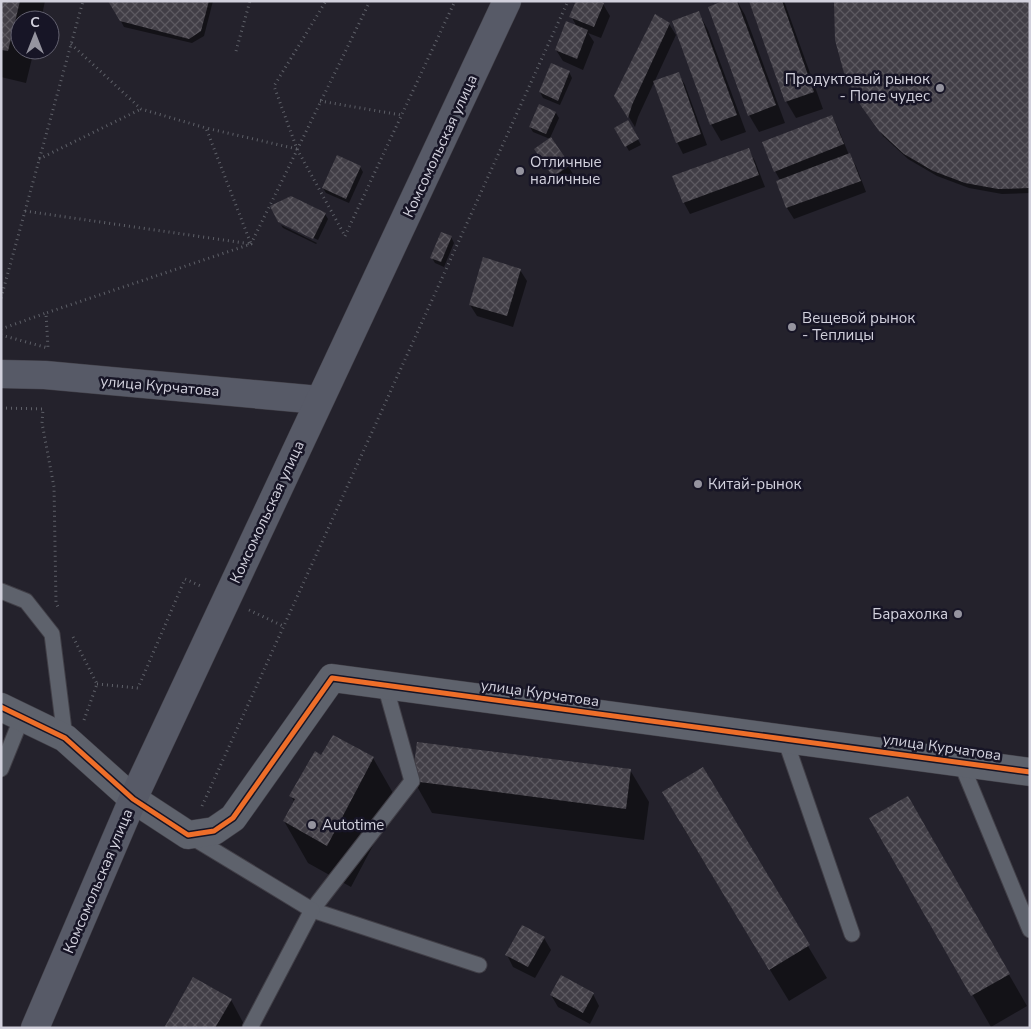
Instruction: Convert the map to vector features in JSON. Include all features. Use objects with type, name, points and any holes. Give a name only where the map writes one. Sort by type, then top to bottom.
[{"type":"main road","name":"Комсомольская улица","points":[[35,1028],[133,799],[507,1]]},
{"type":"main road","name":"улица Курчатова","points":[[1,374],[55,376],[319,400]]},
{"type":"street","name":"улица Курчатова","points":[[188,835],[214,830],[233,818],[332,678],[1030,772]]},
{"type":"street","points":[[12,712],[70,742],[133,799],[188,835]]},
{"type":"lane","points":[[1,590],[26,601],[52,634],[70,742]]},
{"type":"lane","points":[[250,1028],[312,910],[412,781],[385,685]]},
{"type":"lane","points":[[1,769],[12,712]]},
{"type":"lane","points":[[785,739],[852,934]]},
{"type":"lane","points":[[961,763],[1030,930]]},
{"type":"lane","points":[[188,835],[312,910],[479,964]]},
{"type":"path","points":[[1,298],[83,1]]},
{"type":"path","points":[[236,51],[250,1]]},
{"type":"path","points":[[326,1],[274,86],[297,149],[345,236],[454,1]]},
{"type":"path","points":[[1,329],[251,244],[370,1]]},
{"type":"path","points":[[188,835],[568,1]]},
{"type":"path","points":[[71,44],[141,109],[206,128],[297,149]]},
{"type":"path","points":[[320,101],[402,115]]},
{"type":"path","points":[[40,159],[141,109]]},
{"type":"path","points":[[206,128],[251,244]]},
{"type":"path","points":[[25,212],[251,244]]},
{"type":"path","points":[[1,335],[48,348],[46,313]]},
{"type":"path","points":[[1,408],[43,409],[42,422],[54,487],[56,603],[60,611]]},
{"type":"path","points":[[70,742],[98,684],[73,635]]},
{"type":"building","points":[[1,1],[20,1],[18,10],[10,10],[10,43],[8,51],[1,50]]},
{"type":"building","points":[[108,1],[209,1],[201,31],[189,39],[120,21]]},
{"type":"building","points":[[576,1],[599,1],[604,3],[594,27],[569,17]]},
{"type":"building","points":[[723,1],[737,1],[776,105],[748,116],[708,7]]},
{"type":"building","points":[[749,1],[782,1],[814,92],[785,102]]},
{"type":"building","name":"Продуктовый рынок - Поле чудес","points":[[834,1],[1030,1],[1030,188],[998,189],[965,183],[933,171],[904,154],[879,131],[859,103],[844,73],[835,40]]},
{"type":"building","points":[[699,11],[737,115],[710,125],[672,21]]},
{"type":"building","points":[[655,14],[670,23],[632,105],[628,118],[614,96]]},
{"type":"building","points":[[566,21],[588,30],[577,59],[555,50]]},
{"type":"building","points":[[551,63],[570,71],[558,101],[539,92]]},
{"type":"building","points":[[679,72],[701,134],[676,143],[653,81]]},
{"type":"building","points":[[539,104],[556,112],[546,134],[529,127]]},
{"type":"building","points":[[832,115],[844,144],[774,172],[762,142]]},
{"type":"building","points":[[628,120],[639,139],[625,147],[614,128]]},
{"type":"building","points":[[551,137],[570,165],[553,177],[534,149]]},
{"type":"building","points":[[749,148],[759,175],[683,203],[672,176]]},
{"type":"building","points":[[850,153],[861,181],[786,208],[776,181]]},
{"type":"building","points":[[337,155],[361,166],[346,199],[322,188]]},
{"type":"building","points":[[291,196],[326,213],[313,239],[278,222],[270,206]]},
{"type":"building","points":[[441,232],[452,236],[441,262],[430,258]]},
{"type":"building","points":[[483,257],[521,269],[507,316],[469,305]]},
{"type":"building","points":[[333,735],[374,757],[327,846],[283,821],[295,799],[289,796],[315,751],[321,755]]},
{"type":"building","points":[[417,742],[631,769],[626,809],[412,781]]},
{"type":"building","points":[[703,767],[810,945],[769,970],[662,792]]},
{"type":"building","points":[[908,796],[1010,974],[971,996],[869,818]]},
{"type":"building","points":[[522,925],[545,937],[528,967],[505,955]]},
{"type":"building","points":[[561,975],[594,993],[583,1013],[550,995]]},
{"type":"building","points":[[193,977],[232,999],[215,1028],[164,1028]]},
{"type":"cycle path","points":[[1,707],[65,738],[133,799],[188,835],[214,831],[233,818],[332,678],[1030,772]]},
{"type":"place","name":"Продуктовый рынок - Поле чудес","points":[[940,88]]},
{"type":"place","name":"Отличные наличные","points":[[520,171]]},
{"type":"place","name":"Вещевой рынок - Теплицы","points":[[792,327]]},
{"type":"place","name":"Китай-рынок","points":[[698,484]]},
{"type":"place","name":"Барахолка","points":[[958,614]]},
{"type":"place","name":"Autotime","points":[[312,825]]}]
